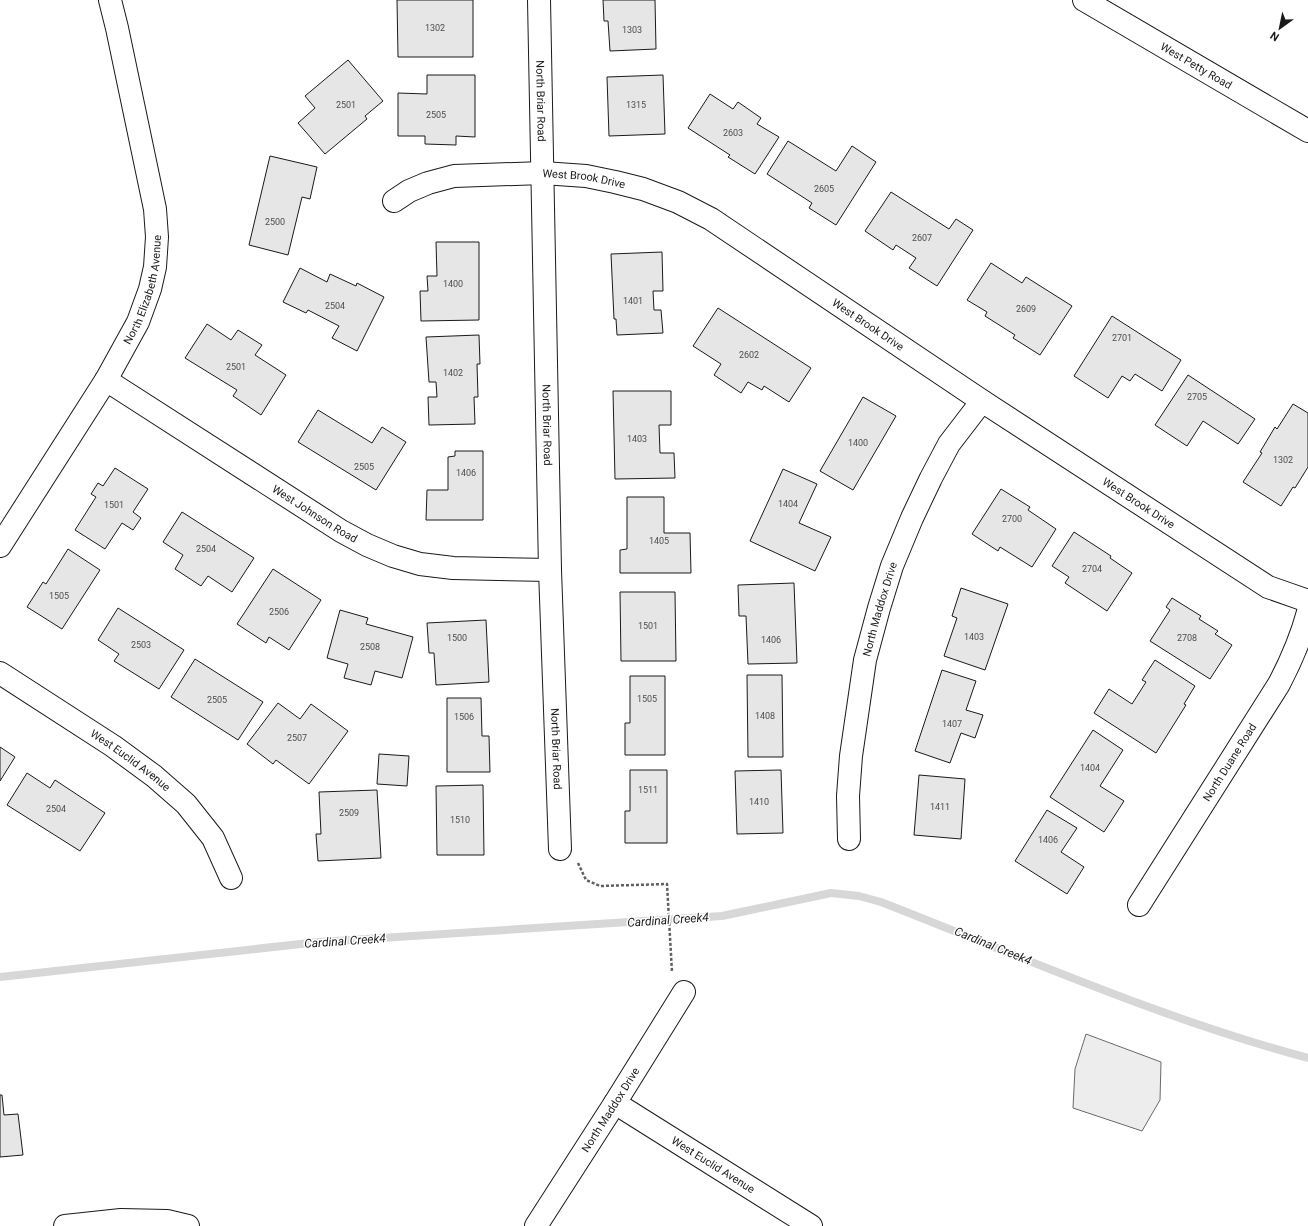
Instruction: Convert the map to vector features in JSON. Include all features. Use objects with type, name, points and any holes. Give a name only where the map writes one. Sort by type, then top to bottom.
[{"type":"street","name":"North Elizabeth Avenue","points":[[0,546],[106,380],[138,322],[150,289],[155,267],[157,237],[154,202],[110,0]]},
{"type":"street","name":"North Briar Road","points":[[539,0],[550,570],[560,849]]},
{"type":"street","name":"West Petty Road","points":[[1084,0],[1308,131]]},
{"type":"street","name":"West Brook Drive","points":[[394,201],[415,188],[454,176],[543,173],[586,176],[615,182],[643,189],[678,202],[711,219],[982,401],[1268,587],[1308,601]]},
{"type":"street","name":"West Johnson Road","points":[[106,380],[341,531],[367,545],[393,556],[420,564],[453,568],[550,570]]},
{"type":"street","name":"North Maddox Drive","points":[[849,839],[848,796],[851,756],[865,660],[879,608],[898,552],[931,478],[949,444],[982,401]]},
{"type":"street","name":"North Duane Road","points":[[1139,906],[1279,684],[1292,658],[1308,612]]},
{"type":"street","name":"West Euclid Avenue","points":[[0,673],[113,746],[154,776],[175,794],[186,804],[213,838],[231,878]]},
{"type":"street","name":"North Maddox Drive","points":[[536,1226],[684,992]]},
{"type":"street","name":"West Euclid Avenue","points":[[615,1103],[811,1226]]},
{"type":"street","points":[[65,1226],[121,1220],[167,1221],[188,1226]]},
{"type":"path","points":[[560,849],[573,854],[586,880],[600,886],[667,884],[671,960]]},
{"type":"shaded area","points":[[1086,1034],[1161,1062],[1160,1100],[1142,1131],[1073,1108],[1075,1069]]},
{"type":"building","points":[[397,0],[473,0],[473,57],[398,57]]},
{"type":"building","points":[[603,0],[655,0],[656,49],[610,51],[608,21],[604,21]]},
{"type":"building","points":[[348,60],[383,101],[365,116],[367,119],[325,154],[298,123],[315,108],[305,96]]},
{"type":"building","points":[[427,75],[475,75],[475,137],[456,136],[456,145],[425,144],[425,136],[398,136],[398,93],[427,94]]},
{"type":"building","points":[[663,75],[665,134],[609,136],[607,77]]},
{"type":"building","points":[[710,94],[733,109],[738,102],[761,118],[757,124],[779,137],[755,174],[728,157],[730,155],[688,128]]},
{"type":"building","points":[[788,141],[836,171],[852,146],[876,162],[836,225],[809,208],[812,203],[767,174]]},
{"type":"building","points":[[270,156],[317,167],[310,199],[302,197],[288,255],[249,245]]},
{"type":"building","points":[[891,192],[949,229],[956,219],[973,230],[937,286],[909,268],[916,258],[896,245],[893,250],[865,231]]},
{"type":"building","points":[[436,242],[479,242],[479,320],[421,321],[420,291],[428,291],[427,276],[437,276]]},
{"type":"building","points":[[662,252],[663,291],[653,291],[654,310],[661,310],[663,333],[617,335],[616,319],[614,319],[611,254]]},
{"type":"building","points":[[991,263],[1022,283],[1026,277],[1072,306],[1040,355],[1013,338],[1015,335],[985,316],[987,312],[967,300]]},
{"type":"building","points":[[300,268],[327,282],[330,274],[356,286],[357,283],[384,297],[357,351],[332,338],[339,326],[308,310],[306,313],[283,302]]},
{"type":"building","points":[[718,308],[811,368],[789,402],[764,386],[762,390],[748,382],[741,393],[714,375],[721,364],[693,346]]},
{"type":"building","points":[[1112,316],[1181,360],[1162,391],[1135,374],[1130,381],[1122,376],[1108,398],[1074,376]]},
{"type":"building","points":[[207,324],[231,340],[238,330],[262,345],[255,355],[286,375],[261,415],[233,396],[237,390],[185,358]]},
{"type":"building","points":[[479,335],[480,364],[477,364],[478,397],[474,397],[475,424],[429,425],[428,397],[437,397],[436,382],[429,382],[426,337]]},
{"type":"building","points":[[1188,375],[1255,419],[1238,444],[1203,421],[1187,446],[1155,425]]},
{"type":"building","points":[[613,391],[671,391],[671,425],[659,425],[660,453],[674,453],[675,478],[615,479]]},
{"type":"building","points":[[863,397],[896,416],[853,490],[820,471]]},
{"type":"building","points":[[1293,404],[1308,413],[1308,467],[1295,488],[1293,487],[1281,506],[1243,482],[1262,453],[1260,452],[1275,427],[1277,429]]},
{"type":"building","points":[[318,410],[372,443],[382,427],[406,442],[376,490],[298,442]]},
{"type":"building","points":[[455,451],[483,451],[483,520],[426,520],[427,490],[448,490],[448,457],[455,456]]},
{"type":"building","points":[[115,468],[148,489],[133,512],[141,518],[133,530],[122,523],[105,549],[75,530],[96,497],[91,494],[98,483],[103,486]]},
{"type":"building","points":[[783,469],[817,484],[799,523],[831,537],[815,571],[750,541]]},
{"type":"building","points":[[1001,489],[1030,507],[1028,510],[1056,529],[1032,567],[1000,547],[998,551],[972,534]]},
{"type":"building","points":[[627,497],[664,497],[664,533],[690,533],[691,573],[620,573],[620,550],[627,549]]},
{"type":"building","points":[[182,512],[254,558],[232,592],[208,576],[201,586],[175,569],[183,555],[163,542]]},
{"type":"building","points":[[1074,532],[1111,556],[1110,558],[1132,573],[1107,611],[1065,583],[1069,577],[1052,566]]},
{"type":"building","points":[[68,549],[100,570],[62,629],[27,607],[43,582],[46,584]]},
{"type":"building","points":[[273,569],[321,600],[289,650],[269,637],[266,643],[237,624]]},
{"type":"building","points":[[794,583],[797,663],[748,664],[746,616],[739,616],[738,585]]},
{"type":"building","points":[[961,588],[1008,604],[985,670],[944,656],[957,618],[952,616]]},
{"type":"building","points":[[620,592],[675,592],[676,661],[621,661]]},
{"type":"building","points":[[1172,598],[1201,616],[1199,619],[1218,631],[1215,634],[1232,645],[1210,679],[1150,641],[1170,610],[1166,607]]},
{"type":"building","points":[[118,608],[184,650],[159,689],[114,661],[119,654],[98,640]]},
{"type":"building","points":[[340,610],[368,618],[366,624],[413,637],[402,678],[375,671],[371,685],[344,678],[348,664],[327,658]]},
{"type":"building","points":[[486,620],[489,682],[436,685],[434,653],[429,653],[427,623]]},
{"type":"building","points":[[195,659],[263,702],[238,740],[171,697]]},
{"type":"building","points":[[1155,660],[1195,686],[1184,704],[1186,705],[1156,753],[1094,713],[1109,689],[1132,704],[1146,682],[1142,680]]},
{"type":"building","points":[[942,670],[976,681],[966,710],[983,715],[975,738],[961,733],[950,763],[915,751]]},
{"type":"building","points":[[747,675],[782,675],[783,757],[748,757]]},
{"type":"building","points":[[630,676],[665,676],[665,755],[625,755],[625,723],[630,723]]},
{"type":"building","points":[[447,698],[481,698],[482,736],[489,736],[490,772],[447,772]]},
{"type":"building","points":[[278,703],[300,719],[311,704],[348,731],[309,784],[276,760],[273,764],[247,744]]},
{"type":"building","points":[[1093,730],[1123,750],[1100,786],[1124,801],[1104,832],[1050,797]]},
{"type":"building","points":[[0,747],[15,757],[0,781]]},
{"type":"building","points":[[379,754],[409,756],[407,786],[377,784]]},
{"type":"building","points":[[630,770],[667,770],[667,843],[625,843],[625,811],[630,811]]},
{"type":"building","points":[[781,770],[783,833],[737,834],[735,771]]},
{"type":"building","points":[[27,773],[50,788],[55,780],[105,813],[80,851],[7,805]]},
{"type":"building","points":[[919,775],[965,779],[961,839],[914,835]]},
{"type":"building","points":[[483,785],[484,855],[437,855],[436,786]]},
{"type":"building","points":[[377,790],[381,858],[318,861],[316,834],[321,834],[319,792]]},
{"type":"building","points":[[1047,810],[1077,828],[1061,852],[1084,867],[1067,894],[1015,861]]},
{"type":"building","points":[[0,1095],[2,1095],[4,1115],[18,1114],[23,1155],[0,1157]]},
{"type":"waterway","name":"Cardinal Creek4","points":[[0,977],[319,942],[722,916],[831,893],[859,896],[881,902],[1146,1006],[1200,1025],[1308,1058]]}]
